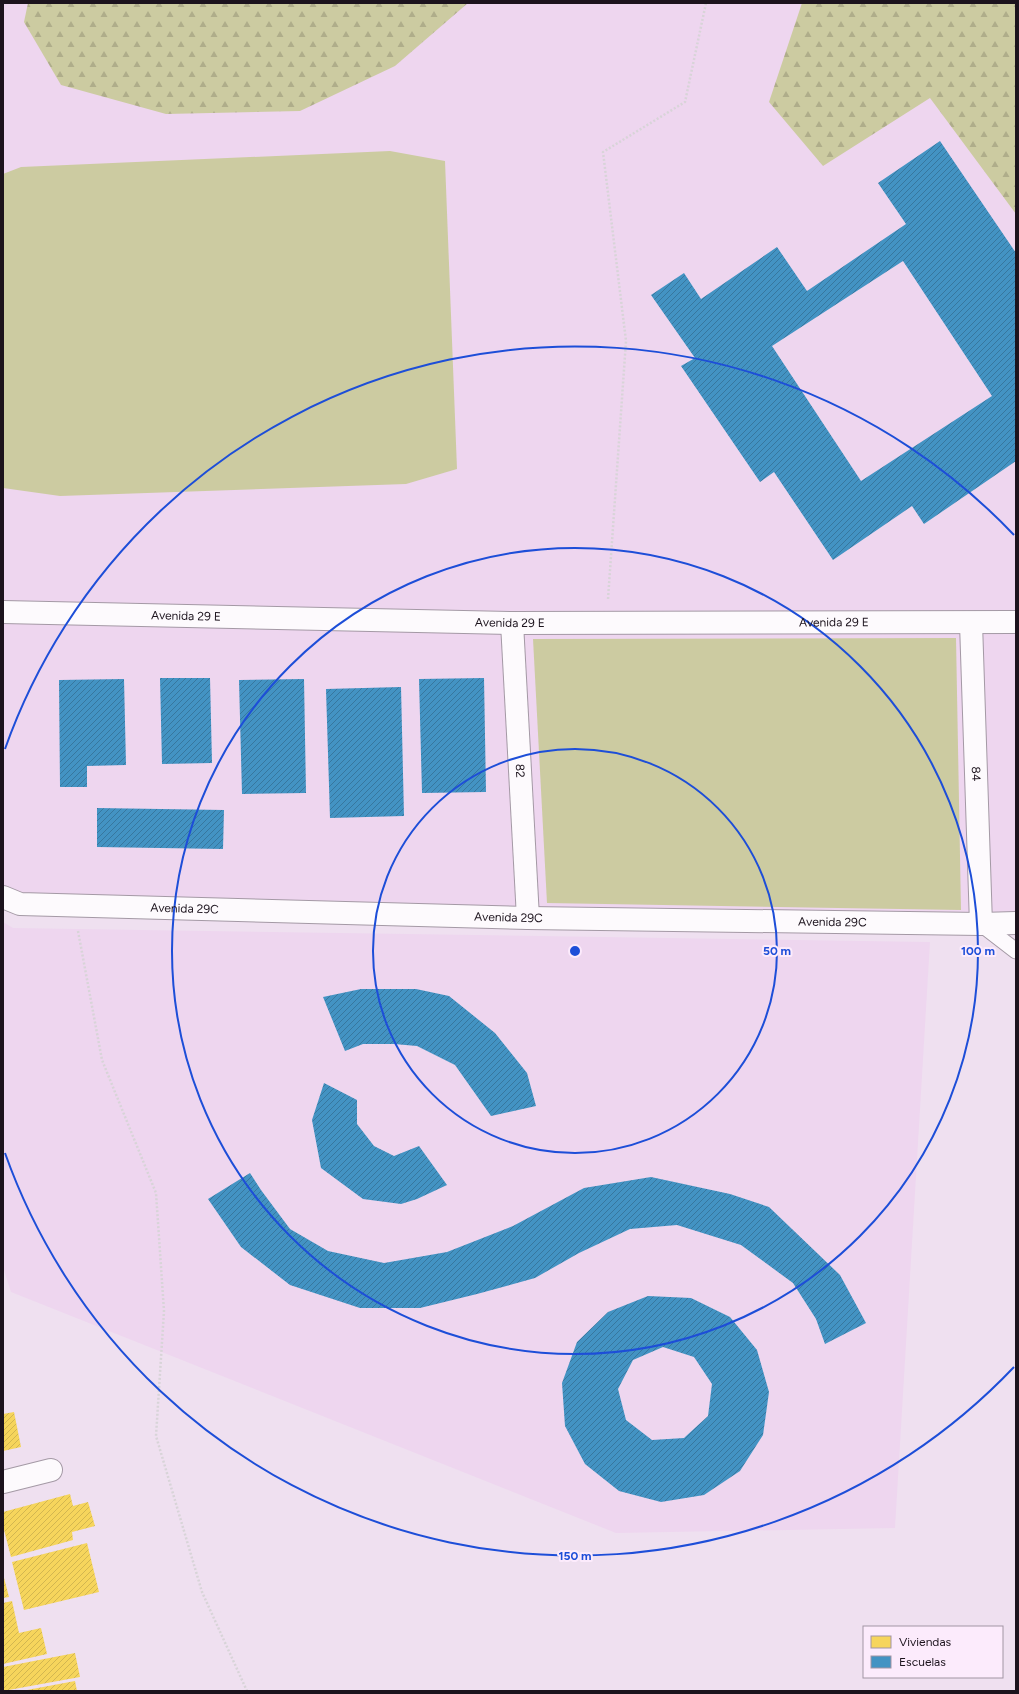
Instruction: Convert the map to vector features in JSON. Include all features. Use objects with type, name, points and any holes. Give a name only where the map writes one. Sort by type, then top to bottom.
[{"type":"street","name":"Avenida 29 E","points":[[3,612],[512,623],[1016,622]]},
{"type":"street","name":"82","points":[[512,623],[528,918]]},
{"type":"street","name":"84","points":[[971,623],[981,924]]},
{"type":"street","name":"Avenida 29C","points":[[3,897],[20,904],[528,918],[981,924],[1016,923]]},
{"type":"street","points":[[3,1482],[51,1470]]},
{"type":"lane","points":[[981,924],[1016,951]]},
{"type":"path","points":[[607,623],[626,341],[603,152],[685,102],[706,3]]},
{"type":"path","points":[[73,905],[102,1060],[156,1193],[164,1311],[156,1436],[202,1592],[247,1691]]},
{"type":"shaded area","points":[[3,3],[1016,3],[1016,923],[3,897]]},
{"type":"shaded area","points":[[3,922],[13,928],[930,942],[895,1528],[616,1533],[11,1292],[3,1267]]},
{"type":"green space","points":[[28,3],[468,3],[395,66],[300,111],[166,114],[61,85],[24,22]]},
{"type":"green space","points":[[802,3],[1016,3],[1016,214],[930,98],[823,166],[769,102]]},
{"type":"green space","points":[[390,151],[445,161],[457,469],[406,484],[60,496],[3,488],[3,174],[21,167]]},
{"type":"green space","points":[[956,638],[961,910],[547,903],[533,639]]},
{"type":"building: Viviendas","points":[[14,1412],[21,1447],[3,1451],[3,1414]]},
{"type":"building: Viviendas","points":[[70,1494],[73,1506],[88,1502],[95,1526],[72,1532],[73,1540],[11,1557],[3,1526],[3,1512]]},
{"type":"building: Viviendas","points":[[87,1543],[99,1592],[24,1610],[12,1562]]},
{"type":"building: Viviendas","points":[[3,1574],[9,1597],[3,1598]]},
{"type":"building: Viviendas","points":[[12,1601],[19,1633],[41,1628],[47,1654],[3,1664],[3,1603]]},
{"type":"building: Viviendas","points":[[75,1653],[80,1677],[3,1691],[3,1667]]},
{"type":"building: Viviendas","points":[[75,1681],[77,1691],[27,1691],[27,1690]]},
{"type":"building: Escuelas","points":[[940,141],[1016,253],[1016,461],[924,524],[912,506],[833,560],[774,472],[760,482],[681,366],[695,358],[651,295],[684,273],[701,299],[777,247],[807,291],[906,224],[878,183]],"holes":[[[903,261],[992,396],[861,481],[772,346]]]},
{"type":"building: Escuelas","points":[[160,678],[210,678],[212,763],[162,764]]},
{"type":"building: Escuelas","points":[[484,678],[486,792],[422,793],[419,679]]},
{"type":"building: Escuelas","points":[[124,679],[126,765],[87,766],[87,787],[60,787],[59,680]]},
{"type":"building: Escuelas","points":[[304,679],[306,793],[242,794],[239,680]]},
{"type":"building: Escuelas","points":[[401,687],[404,816],[330,818],[326,689]]},
{"type":"building: Escuelas","points":[[97,808],[224,810],[223,849],[97,847]]},
{"type":"building: Escuelas","points":[[361,989],[416,989],[449,996],[495,1033],[527,1073],[536,1106],[491,1116],[455,1065],[417,1046],[363,1044],[345,1051],[323,997]]},
{"type":"building: Escuelas","points":[[324,1083],[357,1100],[357,1124],[374,1146],[394,1156],[419,1146],[447,1185],[417,1199],[401,1204],[363,1199],[321,1168],[312,1120]]},
{"type":"building: Escuelas","points":[[250,1173],[290,1229],[328,1251],[384,1263],[447,1252],[513,1226],[584,1188],[651,1177],[730,1194],[769,1207],[840,1275],[866,1323],[825,1344],[816,1319],[793,1283],[741,1245],[677,1225],[630,1229],[579,1253],[535,1278],[477,1294],[420,1308],[360,1308],[290,1285],[241,1247],[208,1199]]},
{"type":"building: Escuelas","points":[[648,1296],[691,1298],[730,1317],[757,1350],[769,1392],[763,1435],[740,1471],[704,1495],[661,1502],[619,1491],[585,1464],[565,1426],[562,1383],[577,1342],[608,1312]],"holes":[[[663,1347],[694,1357],[712,1384],[708,1416],[684,1438],[652,1440],[626,1420],[618,1389],[633,1360]]]}]
